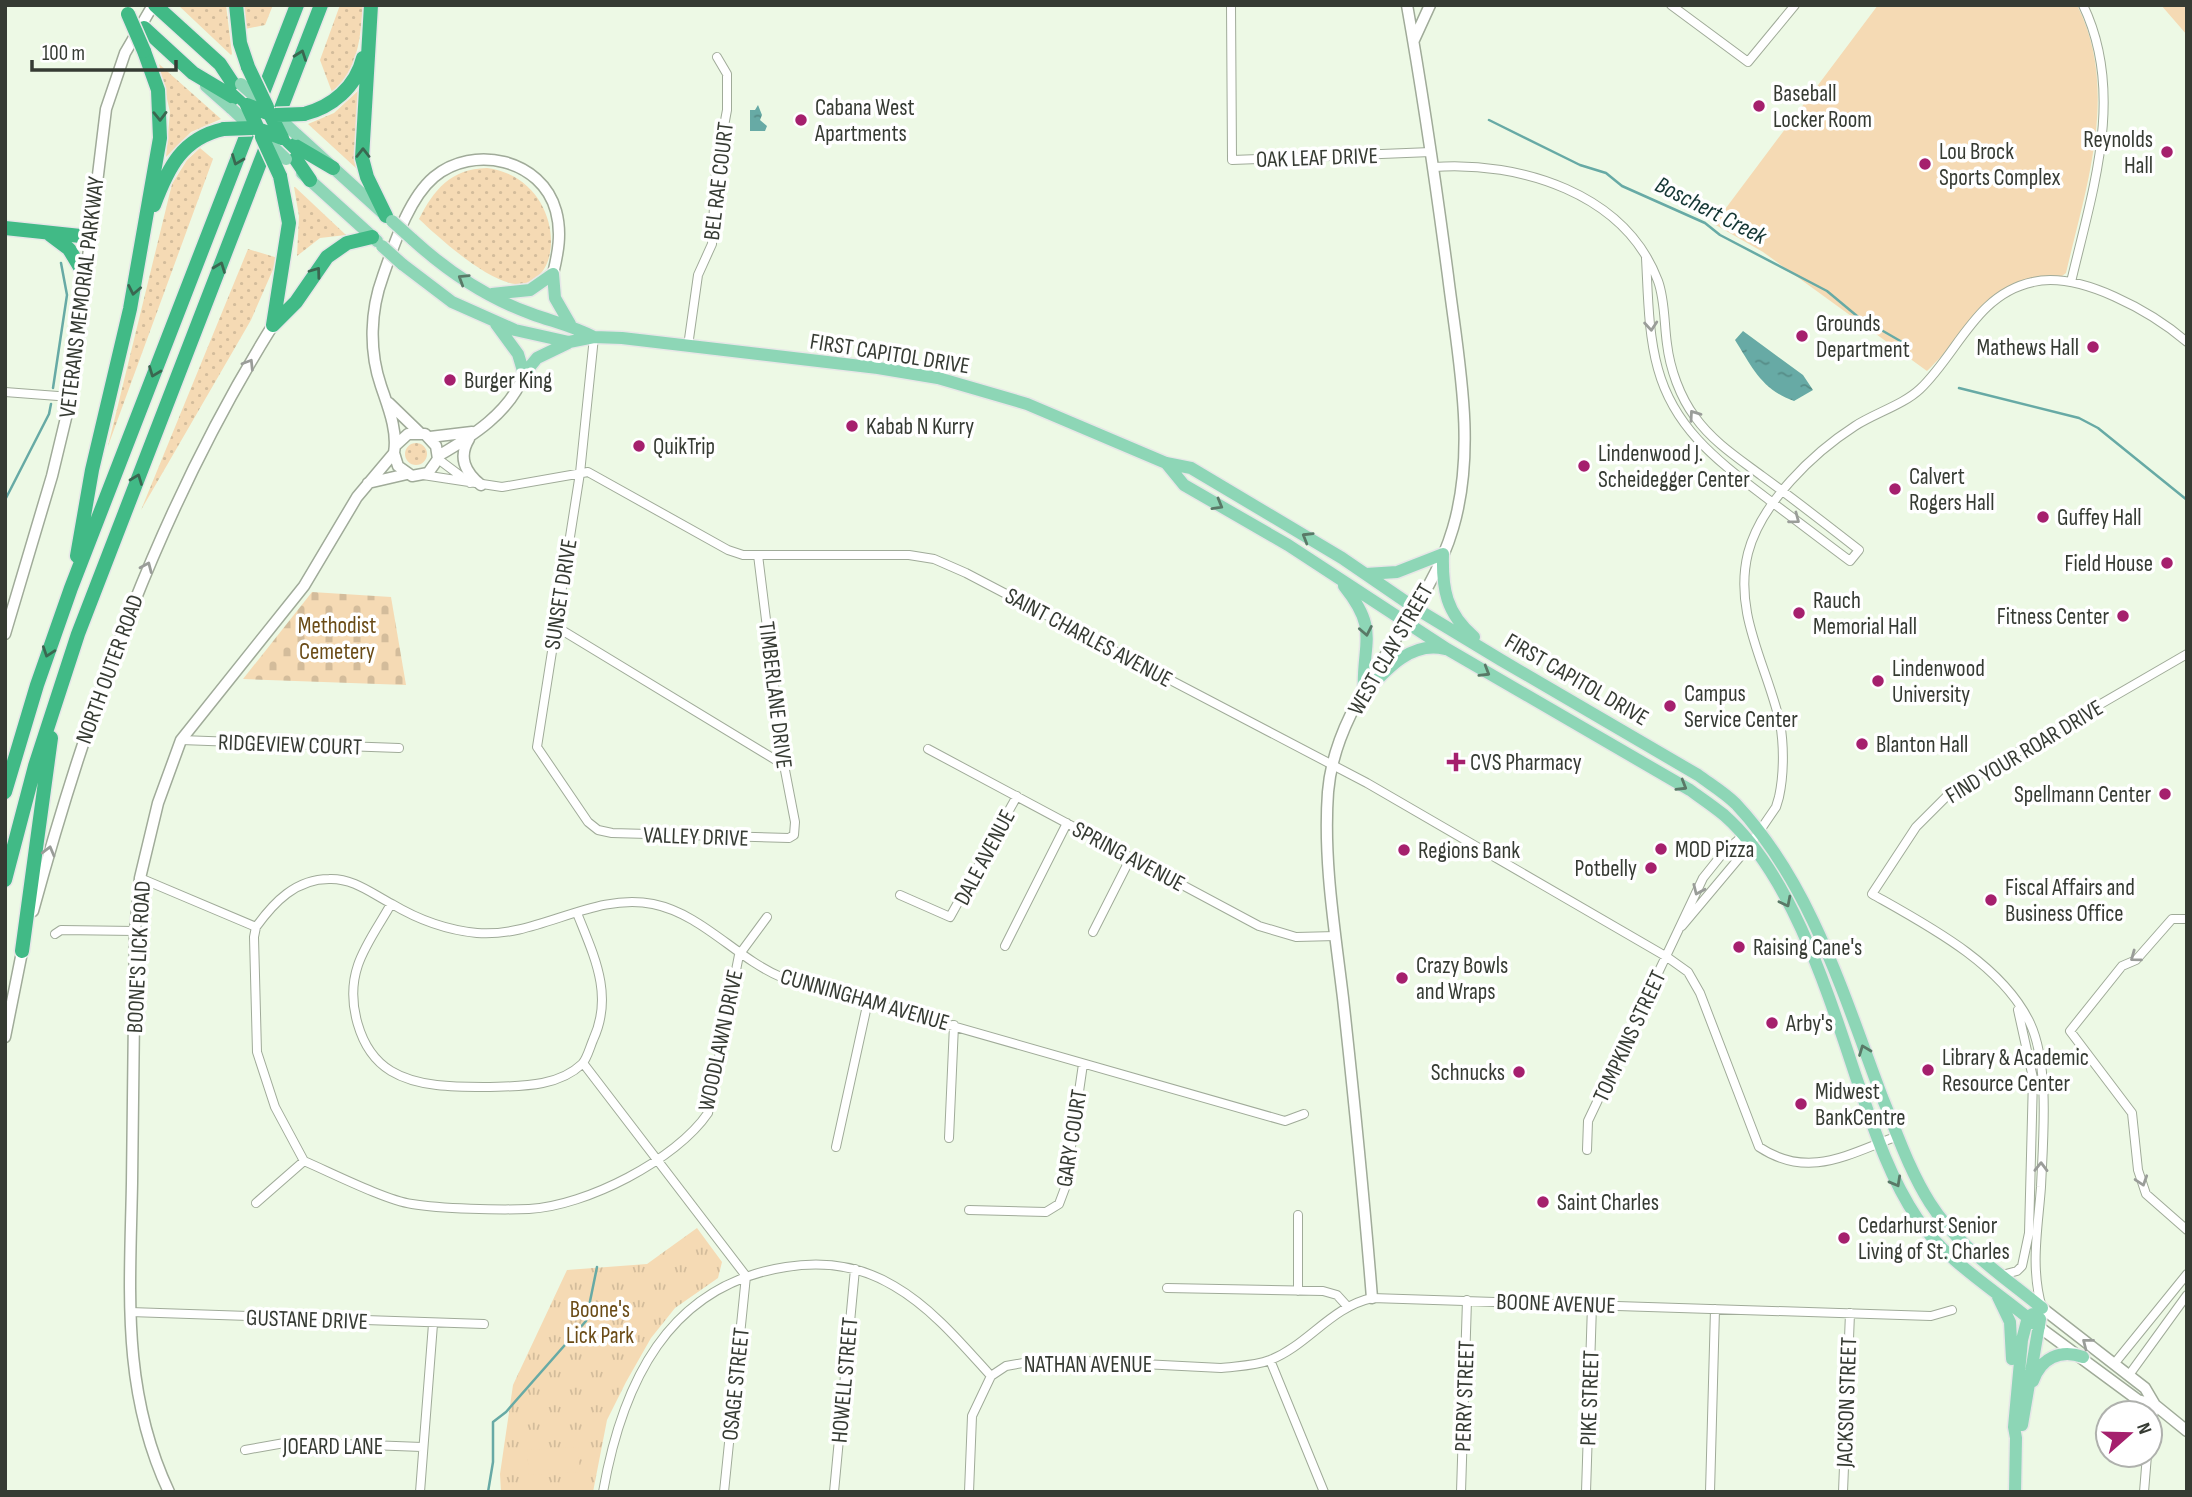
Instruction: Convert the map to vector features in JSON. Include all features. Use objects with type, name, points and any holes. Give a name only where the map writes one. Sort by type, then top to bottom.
[{"type":"highway","points":[[236,5],[240,43],[248,67],[310,180]]},
{"type":"highway","points":[[5,792],[37,685],[71,588],[297,5]]},
{"type":"highway","points":[[5,880],[56,699],[111,545],[321,5]]},
{"type":"highway","points":[[370,5],[363,161],[372,188],[389,218]]},
{"type":"highway","points":[[158,9],[220,64],[280,176],[289,223],[273,325]]},
{"type":"highway","points":[[71,588],[92,470],[147,223],[161,113],[158,90],[144,51],[123,10]]},
{"type":"highway","points":[[123,10],[193,73],[271,112],[304,114],[331,103],[353,81],[368,40]]},
{"type":"highway","points":[[147,223],[174,160],[196,139],[224,128],[258,131],[334,168]]},
{"type":"highway","points":[[5,228],[90,237]]},
{"type":"highway","points":[[48,234],[69,249],[86,277]]},
{"type":"highway","points":[[273,325],[296,302],[327,257],[346,243],[377,242]]},
{"type":"highway","points":[[22,951],[56,699]]},
{"type":"main road","points":[[239,97],[271,112]]},
{"type":"main road","points":[[258,131],[289,145]]},
{"type":"main road","name":"FIRST CAPITOL DRIVE","points":[[334,168],[412,239],[458,276],[489,295],[533,314],[570,324],[594,337]]},
{"type":"main road","name":"FIRST CAPITOL DRIVE","points":[[310,180],[402,264],[452,302],[496,324],[569,342],[594,337],[688,346],[878,368],[964,385],[1058,415],[1166,463],[1191,468],[1415,608],[1698,775],[1734,802],[1758,830],[1797,888],[1908,1163],[1945,1224],[2042,1308]]},
{"type":"main road","points":[[489,295],[530,290],[553,274]]},
{"type":"main road","points":[[553,274],[555,298],[570,324]]},
{"type":"main road","points":[[496,324],[517,354],[524,374]]},
{"type":"main road","points":[[524,374],[537,358],[569,342]]},
{"type":"main road","name":"FIRST CAPITOL DRIVE","points":[[1166,463],[1184,485],[1336,576],[1447,649],[1689,790],[1724,816],[1746,840],[1785,899],[1836,1016],[1892,1174],[1931,1237],[2039,1327]]},
{"type":"main road","points":[[1364,574],[1397,572],[1443,554],[1442,585],[1447,603],[1458,623],[1501,660]]},
{"type":"main road","points":[[1336,576],[1360,609],[1366,624],[1369,641],[1363,673],[1364,694]]},
{"type":"main road","points":[[1364,694],[1392,663],[1413,652],[1438,647],[1447,649]]},
{"type":"main road","points":[[1994,1290],[2010,1322],[2012,1335],[2009,1409],[2015,1433]]},
{"type":"main road","points":[[2015,1492],[2015,1433],[2022,1340],[2028,1317],[2042,1308]]},
{"type":"main road","points":[[2024,1412],[2042,1308]]},
{"type":"main road","points":[[2015,1433],[2038,1368],[2054,1355],[2072,1353],[2083,1357]]},
{"type":"street","name":"OAK LEAF DRIVE","points":[[1231,5],[1232,160],[1431,152]]},
{"type":"street","name":"WEST CLAY STREET","points":[[1372,1298],[1327,828],[1332,764],[1347,724],[1406,624],[1443,554],[1453,530],[1465,456],[1457,346],[1434,167],[1407,5]]},
{"type":"street","points":[[1413,43],[1430,5]]},
{"type":"street","points":[[1671,5],[1748,62],[1795,5]]},
{"type":"street","points":[[2071,282],[2105,128],[2102,69],[2095,29],[2084,5]]},
{"type":"street","name":"VETERANS MEMORIAL PARKWAY","points":[[5,634],[52,476],[71,397],[106,109],[125,53],[158,9]]},
{"type":"street","name":"BEL RAE COURT","points":[[688,346],[698,275],[712,244],[716,169],[727,110],[727,74],[717,57]]},
{"type":"street","points":[[407,474],[398,466],[387,401],[374,353],[377,297],[411,209],[435,177],[455,164],[485,158],[512,164],[527,172],[544,189],[555,209],[559,243],[553,274]]},
{"type":"street","points":[[1434,167],[1482,166],[1528,174],[1619,220],[1646,258],[1658,282],[1671,368],[1690,410],[1730,453],[1859,550],[1850,561],[1701,446],[1669,399],[1652,340],[1646,258]]},
{"type":"street","points":[[1746,840],[1758,830],[1776,807],[1779,797],[1780,722],[1748,628],[1743,582],[1748,552],[1758,526],[1782,491],[1807,464],[1853,427],[1919,390],[1967,328],[2004,292],[2032,282],[2071,282],[2141,309],[2187,342]]},
{"type":"street","name":"NORTH OUTER ROAD","points":[[5,1037],[22,951],[63,799],[107,668],[146,569],[220,415],[273,325]]},
{"type":"street","name":"SUNSET DRIVE","points":[[594,337],[580,472],[537,747],[588,822],[598,830]]},
{"type":"street","points":[[423,475],[438,457],[506,405],[524,374]]},
{"type":"street","points":[[5,392],[71,397]]},
{"type":"street","points":[[387,401],[425,435],[438,457],[475,484]]},
{"type":"street","points":[[395,449],[408,434],[475,431]]},
{"type":"street","points":[[475,431],[463,448],[463,463],[475,484]]},
{"type":"street","name":"BOONE'S LICK ROAD","points":[[169,1492],[149,1444],[140,1410],[134,1377],[130,1312],[135,932],[140,878],[158,803],[181,740],[304,586],[357,497],[395,449]]},
{"type":"street","points":[[368,483],[407,474],[502,487],[580,472]]},
{"type":"street","name":"SAINT CHARLES AVENUE","points":[[580,472],[595,474],[728,551],[743,555],[909,555],[934,559],[1029,605],[1332,764],[1466,838],[1667,957]]},
{"type":"street","name":"TIMBERLANE DRIVE","points":[[758,555],[784,765],[795,822],[794,835]]},
{"type":"street","points":[[555,626],[784,765]]},
{"type":"street","name":"FIND YOUR ROAR DRIVE","points":[[2042,1308],[2035,1282],[2041,1173],[2040,1064],[2029,1022],[1993,973],[1925,924],[1872,894],[1916,827],[1954,789],[2187,654]]},
{"type":"street","name":"RIDGEVIEW COURT","points":[[181,740],[399,748]]},
{"type":"street","name":"SPRING AVENUE","points":[[928,750],[1275,933],[1296,937],[1336,936]]},
{"type":"street","name":"DALE AVENUE","points":[[900,895],[950,917],[1017,796]]},
{"type":"street","points":[[1005,946],[1067,823]]},
{"type":"street","name":"VALLEY DRIVE","points":[[598,830],[638,834],[789,838],[794,835]]},
{"type":"street","name":"TOMPKINS STREET","points":[[1682,926],[1746,840]]},
{"type":"street","name":"TOMPKINS STREET","points":[[1587,1150],[1588,1121],[1703,878],[1746,840]]},
{"type":"street","points":[[1093,932],[1131,857]]},
{"type":"street","points":[[140,878],[256,926],[257,1052],[275,1107],[304,1161],[256,1203]]},
{"type":"street","name":"CUNNINGHAM AVENUE","points":[[256,926],[277,901],[293,888],[329,879],[368,889],[391,904],[447,928],[488,933],[527,929],[626,901],[654,904],[696,922],[739,955],[781,977],[1285,1121],[1304,1114]]},
{"type":"street","points":[[391,904],[358,966],[354,995],[357,1025],[371,1050],[390,1070],[426,1083],[462,1087],[532,1086],[559,1077],[583,1063],[601,1025],[603,985],[599,965],[576,913]]},
{"type":"street","points":[[739,955],[767,917]]},
{"type":"street","points":[[2187,919],[2172,919],[2136,960],[2122,966],[2070,1031],[2132,1113],[2138,1170],[2146,1194],[2187,1230]]},
{"type":"street","points":[[55,934],[61,930],[135,932]]},
{"type":"street","name":"WOODLAWN DRIVE","points":[[304,1161],[411,1204],[531,1209],[590,1195],[658,1159],[700,1125],[708,1113],[739,955]]},
{"type":"street","points":[[1667,957],[1688,972],[1700,993],[1759,1147],[1778,1160],[1804,1164],[1827,1162],[1898,1136]]},
{"type":"street","points":[[836,1147],[867,1001]]},
{"type":"street","name":"FIND YOUR ROAR DRIVE","points":[[2002,1275],[2017,1271],[2022,1266],[2029,1233],[2034,1078],[2018,1007]]},
{"type":"street","points":[[949,1138],[954,1025]]},
{"type":"street","points":[[583,1063],[746,1276]]},
{"type":"street","name":"GARY COURT","points":[[969,1210],[1046,1212],[1059,1204],[1065,1188],[1083,1064]]},
{"type":"street","points":[[1298,1215],[1298,1292]]},
{"type":"street","name":"NATHAN AVENUE","points":[[603,1492],[625,1400],[646,1363],[671,1326],[687,1312],[746,1276],[799,1265],[827,1264],[855,1269],[892,1284],[957,1339],[991,1376],[1014,1364],[1045,1359],[1221,1368],[1270,1360],[1347,1306]]},
{"type":"street","name":"HOWELL STREET","points":[[834,1492],[855,1269]]},
{"type":"street","points":[[2114,1364],[2187,1274]]},
{"type":"street","name":"OSAGE STREET","points":[[724,1492],[746,1276]]},
{"type":"street","points":[[1167,1289],[1331,1293],[1347,1306]]},
{"type":"street","points":[[2129,1375],[2187,1296]]},
{"type":"street","name":"BOONE AVENUE","points":[[1347,1306],[1372,1298],[1931,1316],[1952,1310]]},
{"type":"street","name":"PERRY STREET","points":[[1461,1492],[1467,1300]]},
{"type":"street","name":"PIKE STREET","points":[[1586,1492],[1592,1305]]},
{"type":"street","points":[[2042,1308],[2145,1388],[2151,1399]]},
{"type":"street","points":[[1710,1492],[1715,1309]]},
{"type":"street","name":"GUSTANE DRIVE","points":[[130,1312],[484,1324]]},
{"type":"street","name":"JACKSON STREET","points":[[1843,1492],[1850,1313]]},
{"type":"street","points":[[420,1492],[433,1324]]},
{"type":"street","points":[[2039,1327],[2137,1399]]},
{"type":"street","points":[[1270,1360],[1324,1492]]},
{"type":"street","points":[[969,1492],[972,1416],[991,1376]]},
{"type":"street","points":[[2164,1412],[2187,1431]]},
{"type":"street","name":"JOEARD LANE","points":[[245,1450],[290,1442],[422,1447]]},
{"type":"street","points":[[2144,1492],[2146,1469]]},
{"type":"green space","points":[[178,5],[226,5],[232,54],[231,55]]},
{"type":"green space","points":[[244,5],[273,5],[265,25],[245,29]]},
{"type":"green space","points":[[340,5],[363,5],[359,41],[353,63],[332,92],[320,60]]},
{"type":"green space","name":"Lou Brock Sports Complex","points":[[1878,5],[2077,5],[2090,37],[2096,70],[2098,104],[2090,173],[2066,273],[2062,276],[2034,278],[2013,284],[1996,294],[1982,306],[1927,371],[1763,252],[1714,224]]},
{"type":"green space","points":[[2161,5],[2187,5],[2187,35]]},
{"type":"green space","points":[[159,64],[221,119],[191,132],[166,157],[170,112]]},
{"type":"green space","points":[[360,89],[357,169],[308,124],[334,113]]},
{"type":"green space","points":[[200,148],[213,159],[108,446],[172,184],[187,160]]},
{"type":"green space","points":[[487,168],[512,176],[531,190],[544,209],[550,230],[550,250],[545,267],[534,279],[518,284],[494,277],[466,259],[419,219],[437,190],[453,177],[474,169]]},
{"type":"green space","points":[[294,187],[346,235],[320,238],[297,256],[299,216]]},
{"type":"green space","points":[[248,249],[278,258],[251,320],[141,510]]},
{"type":"green space","points":[[416,443],[424,446],[427,454],[424,462],[416,465],[408,462],[405,454],[408,446]]},
{"type":"green space","name":"Methodist Cemetery","points":[[312,592],[391,597],[406,685],[243,679]]},
{"type":"green space","name":"Boone's Lick Park","points":[[697,1228],[722,1262],[718,1278],[675,1308],[651,1338],[607,1420],[593,1492],[501,1492],[500,1474],[513,1385],[567,1270],[647,1264]]},
{"type":"green space","points":[[578,1447],[580,1472],[529,1475],[527,1450]]},
{"type":"water","points":[[758,105],[762,115],[760,120],[767,126],[765,131],[750,131],[750,110],[755,110]]},
{"type":"water","points":[[1743,331],[1803,375],[1813,390],[1794,401],[1774,391],[1753,368],[1735,340]]},
{"type":"waterway","name":"Boschert Creek","points":[[1489,120],[1580,165],[1606,173],[1622,186],[1705,223],[1720,235],[1827,291],[1857,316],[1909,346]]},
{"type":"waterway","points":[[53,388],[67,295],[61,263]]},
{"type":"waterway","name":"Boschert Creek","points":[[1959,388],[2079,418],[2098,428],[2187,500]]},
{"type":"waterway","points":[[5,500],[49,414],[51,404]]},
{"type":"waterway","points":[[488,1492],[493,1462],[493,1422],[506,1412],[586,1321],[597,1267]]},
{"type":"place","name":"Baseball Locker Room","points":[[1759,106]]},
{"type":"place","name":"Cabana West Apartments","points":[[801,120]]},
{"type":"place","name":"Reynolds Hall","points":[[2167,152]]},
{"type":"place","name":"Lou Brock Sports Complex","points":[[1925,164]]},
{"type":"place","name":"Grounds Department","points":[[1802,336]]},
{"type":"place","name":"Mathews Hall","points":[[2093,347]]},
{"type":"place","name":"Burger King","points":[[450,380]]},
{"type":"place","name":"Kabab N Kurry","points":[[852,426]]},
{"type":"place","name":"QuikTrip","points":[[639,446]]},
{"type":"place","name":"Lindenwood J. Scheidegger Center","points":[[1584,466]]},
{"type":"place","name":"Calvert Rogers Hall","points":[[1895,489]]},
{"type":"place","name":"Guffey Hall","points":[[2043,517]]},
{"type":"place","name":"Field House","points":[[2167,563]]},
{"type":"place","name":"Rauch Memorial Hall","points":[[1799,613]]},
{"type":"place","name":"Fitness Center","points":[[2123,616]]},
{"type":"place","name":"Lindenwood University","points":[[1878,681]]},
{"type":"place","name":"Campus Service Center","points":[[1670,706]]},
{"type":"place","name":"Blanton Hall","points":[[1862,744]]},
{"type":"place","name":"CVS Pharmacy","points":[[1456,762]]},
{"type":"place","name":"Spellmann Center","points":[[2165,794]]},
{"type":"place","name":"MOD Pizza","points":[[1661,849]]},
{"type":"place","name":"Regions Bank","points":[[1404,850]]},
{"type":"place","name":"Potbelly","points":[[1651,868]]},
{"type":"place","name":"Fiscal Affairs and Business Office","points":[[1991,900]]},
{"type":"place","name":"Raising Cane's","points":[[1739,947]]},
{"type":"place","name":"Crazy Bowls and Wraps","points":[[1402,978]]},
{"type":"place","name":"Arby's","points":[[1772,1023]]},
{"type":"place","name":"Library & Academic Resource Center","points":[[1928,1070]]},
{"type":"place","name":"Schnucks","points":[[1519,1072]]},
{"type":"place","name":"Midwest BankCentre","points":[[1801,1104]]},
{"type":"place","name":"Saint Charles","points":[[1543,1202]]},
{"type":"place","name":"Cedarhurst Senior Living of St. Charles","points":[[1844,1238]]}]
